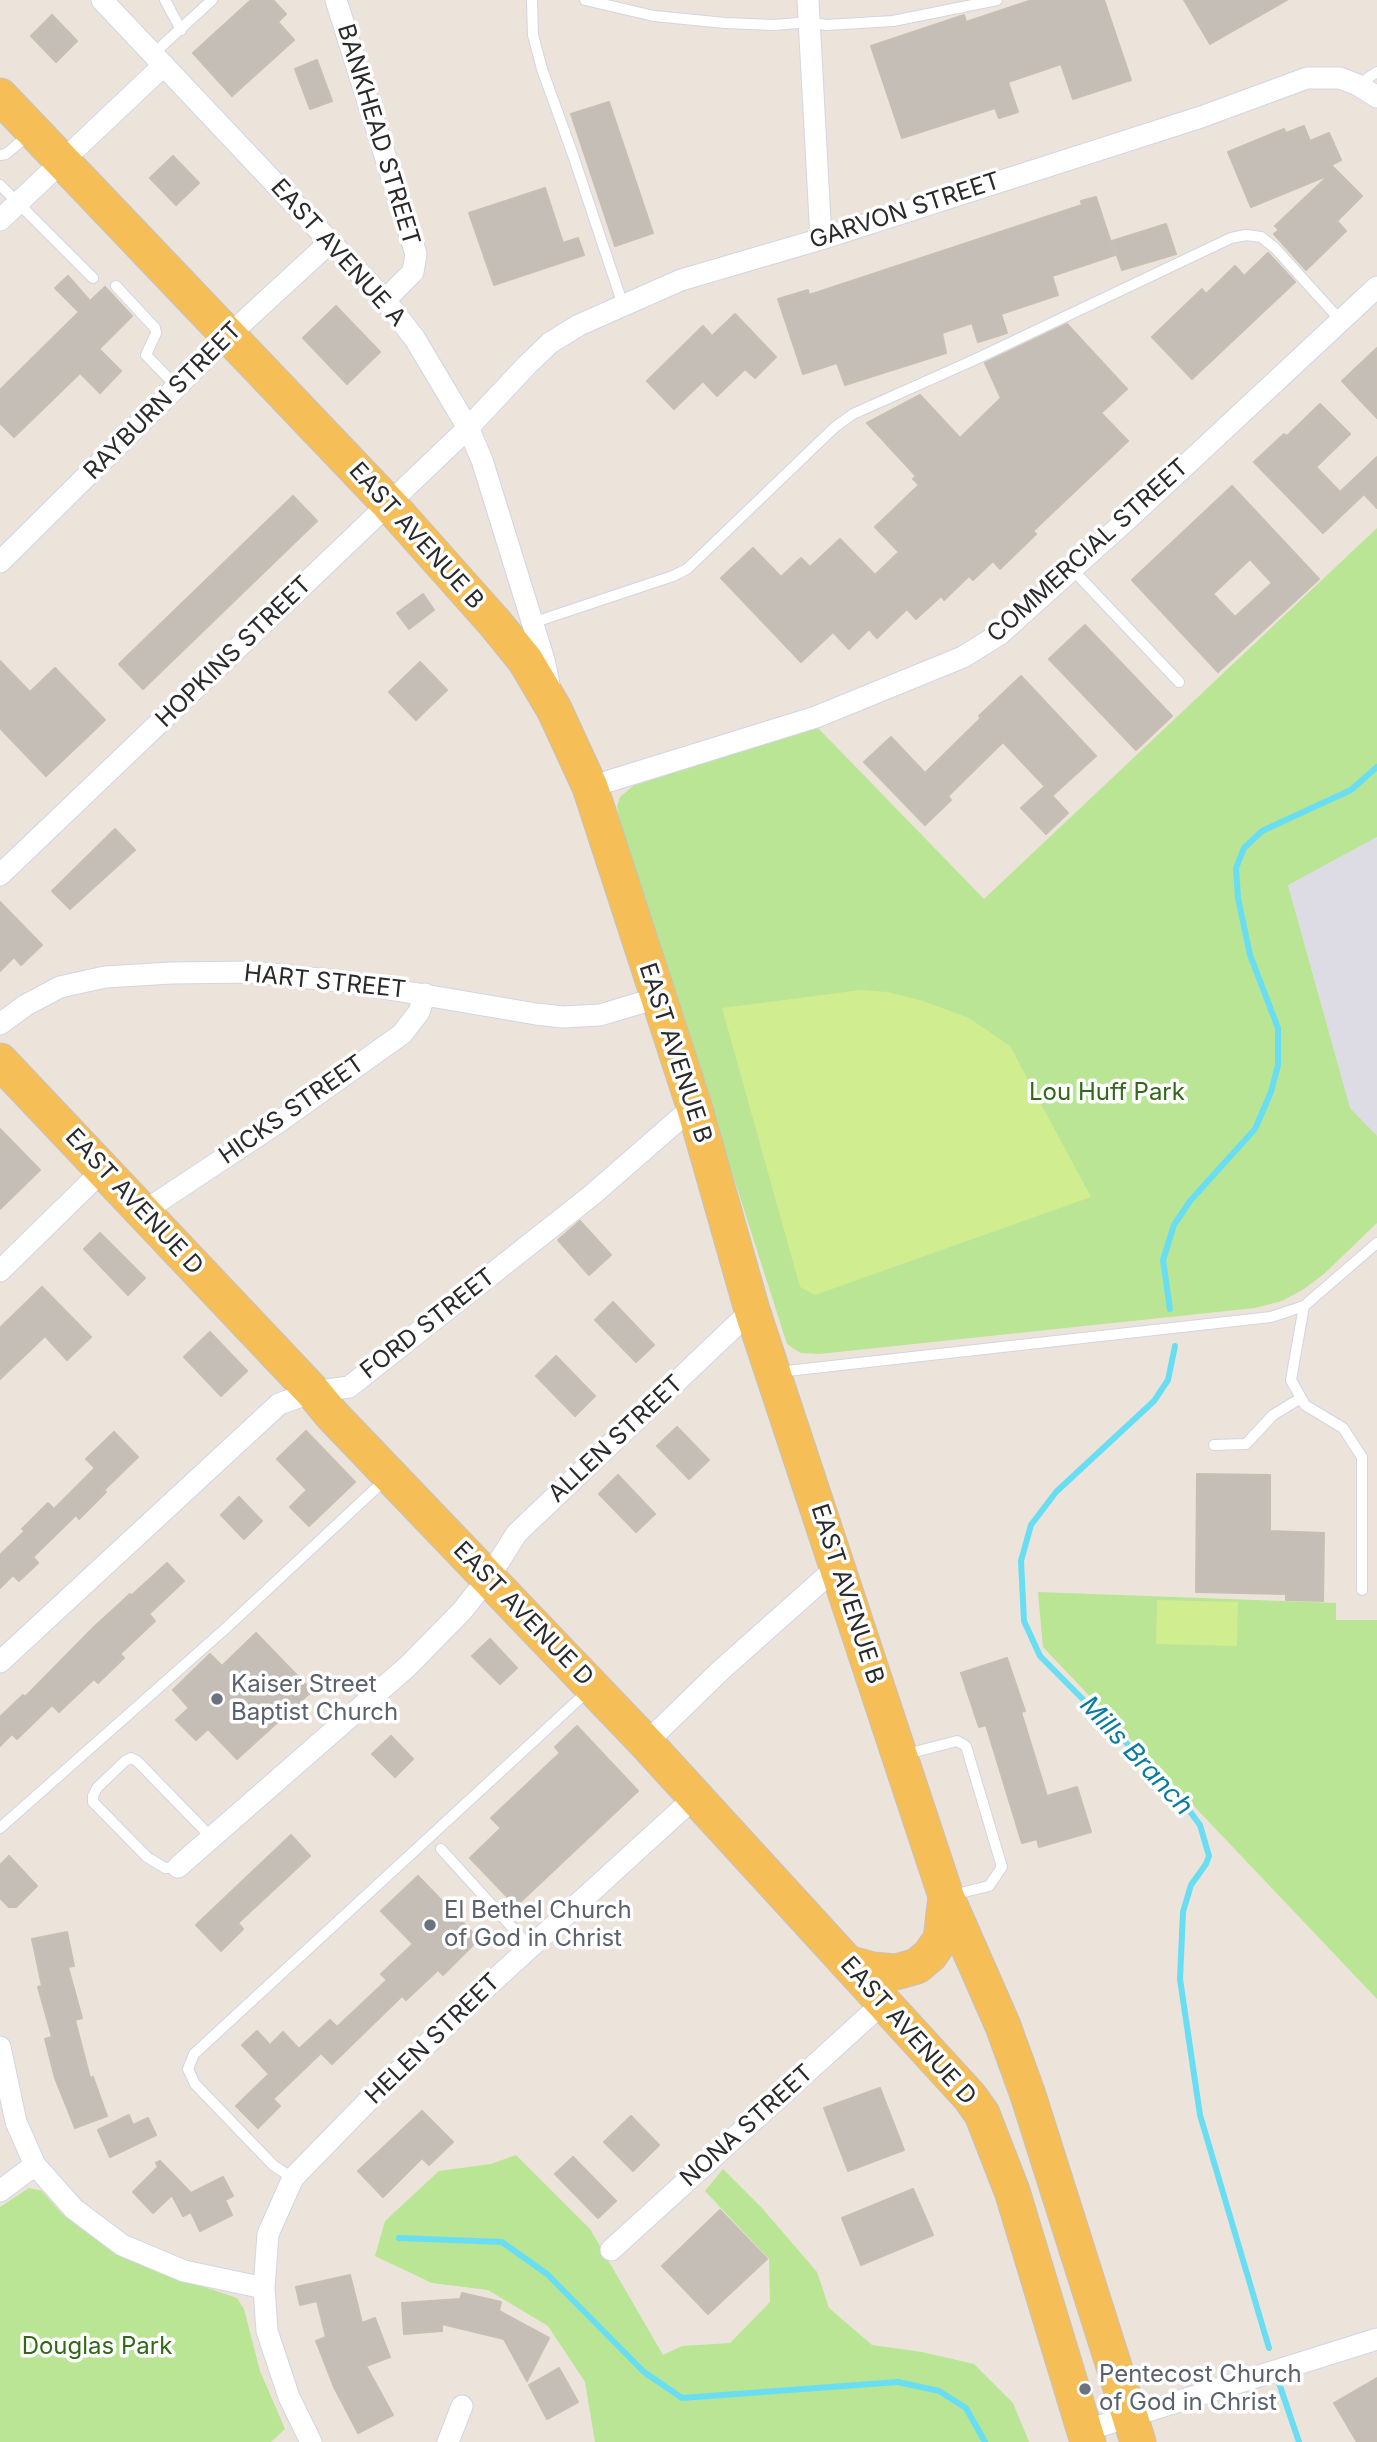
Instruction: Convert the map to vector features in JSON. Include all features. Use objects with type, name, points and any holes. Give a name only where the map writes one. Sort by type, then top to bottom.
[{"type":"main road","name":"EAST AVENUE B","points":[[0,96],[389,504],[518,627],[525,660],[554,709],[590,787],[694,1106],[752,1310],[946,1896],[1003,2026],[1057,2183],[1134,2429]]},
{"type":"main road","name":"EAST AVENUE D","points":[[3,1069],[103,1170],[332,1415],[646,1743],[976,2105],[1012,2191],[1086,2437]]},
{"type":"main road","points":[[847,1963],[873,1970],[896,1972],[917,1966],[930,1955],[941,1939],[946,1896]]},
{"type":"street","name":"EAST AVENUE A","points":[[102,0],[385,300],[415,339],[468,428],[482,460],[518,627]]},
{"type":"street","name":"BANKHEAD STREET","points":[[336,0],[416,254],[413,272],[385,300]]},
{"type":"street","points":[[808,0],[821,239]]},
{"type":"street","points":[[0,220],[62,162],[159,59]]},
{"type":"street","name":"GARVON STREET","points":[[468,428],[550,343],[579,325],[681,280],[821,239],[1202,117],[1307,78],[1340,78],[1377,97]]},
{"type":"street","name":"RAYBURN STREET","points":[[0,562],[228,336],[329,243]]},
{"type":"street","name":"COMMERCIAL STREET","points":[[590,787],[816,717],[963,657],[1000,634],[1377,287]]},
{"type":"street","name":"HOPKINS STREET","points":[[0,875],[468,428]]},
{"type":"street","name":"HART STREET","points":[[0,1024],[26,1005],[60,987],[104,977],[252,972],[348,982],[563,1017],[600,1015],[657,998]]},
{"type":"street","name":"HICKS STREET","points":[[143,1212],[280,1121],[402,1034],[419,1012],[425,994]]},
{"type":"street","name":"FORD STREET","points":[[0,1662],[279,1404],[313,1392],[349,1387],[592,1195],[694,1106]]},
{"type":"street","points":[[0,1271],[103,1170]]},
{"type":"street","name":"ALLEN STREET","points":[[178,1867],[408,1666],[463,1611],[489,1577],[517,1532],[752,1310]]},
{"type":"street","points":[[646,1743],[720,1671],[838,1566]]},
{"type":"street","name":"HELEN STREET","points":[[311,2442],[289,2397],[267,2331],[264,2288],[268,2234],[293,2178],[371,2098],[530,1947],[694,1798]]},
{"type":"street","name":"NONA STREET","points":[[611,2250],[884,2003]]},
{"type":"street","points":[[0,2047],[16,2122],[35,2165],[74,2209],[122,2245],[184,2271],[264,2288]]},
{"type":"street","points":[[0,2192],[35,2165]]},
{"type":"street","points":[[1086,2437],[1134,2429],[1377,2339]]},
{"type":"street","points":[[448,2442],[462,2406]]},
{"type":"lane","points":[[165,0],[181,30]]},
{"type":"lane","points":[[159,59],[181,30],[212,0]]},
{"type":"lane","points":[[532,0],[533,35],[542,69],[623,305]]},
{"type":"lane","points":[[585,0],[654,16],[774,25],[809,22],[827,26],[893,21],[997,0]]},
{"type":"lane","points":[[1358,85],[1377,72]]},
{"type":"lane","points":[[0,155],[6,154],[33,131]]},
{"type":"lane","points":[[0,185],[93,278]]},
{"type":"lane","points":[[518,627],[687,569],[835,427],[853,414],[974,360],[1231,238],[1246,235],[1261,237],[1275,248],[1341,321]]},
{"type":"lane","points":[[116,286],[155,328],[156,333],[146,355],[177,387]]},
{"type":"lane","points":[[1072,569],[1179,682]]},
{"type":"lane","points":[[774,1372],[1271,1317],[1304,1306],[1377,1243]]},
{"type":"lane","points":[[1304,1306],[1291,1380],[1305,1405],[1343,1428],[1362,1457],[1362,1590]]},
{"type":"lane","points":[[1214,1445],[1246,1444],[1273,1415],[1301,1398]]},
{"type":"lane","points":[[0,1828],[225,1629],[391,1475]]},
{"type":"lane","points":[[293,2178],[274,2166],[195,2084],[188,2069],[194,2054],[592,1687]]},
{"type":"lane","points":[[900,1756],[957,1741],[966,1746],[1002,1867],[989,1886],[946,1896]]},
{"type":"lane","points":[[178,1867],[165,1868],[147,1857],[93,1802],[97,1788],[125,1761],[131,1758],[138,1760],[212,1838]]},
{"type":"lane","points":[[441,1849],[530,1947]]},
{"type":"shaded area","points":[[1377,837],[1377,1136],[1350,1108],[1288,884]]},
{"type":"green space","name":"Lou Huff Park","points":[[1377,528],[1377,837],[1288,885],[1350,1108],[1377,1136],[1377,1223],[1325,1273],[1304,1289],[1282,1301],[1255,1308],[819,1354],[801,1353],[787,1344],[619,819],[617,806],[620,797],[633,786],[817,727],[984,899]]},
{"type":"green space","points":[[861,990],[887,992],[923,1001],[969,1018],[1010,1046],[1091,1197],[815,1295],[800,1287],[722,1008]]},
{"type":"green space","points":[[1038,1592],[1336,1603],[1336,1620],[1377,1620],[1377,1999],[1043,1647]]},
{"type":"green space","points":[[1157,1600],[1238,1602],[1237,1646],[1156,1644]]},
{"type":"green space","points":[[516,2155],[590,2229],[663,2355],[682,2346],[730,2343],[770,2302],[769,2259],[705,2191],[723,2169],[762,2208],[817,2272],[829,2308],[872,2345],[922,2352],[974,2364],[1013,2403],[1029,2442],[595,2442],[585,2382],[548,2326],[488,2290],[432,2283],[375,2256],[385,2221],[439,2171],[491,2164]]},
{"type":"green space","name":"Douglas Park","points":[[29,2188],[42,2191],[62,2214],[92,2236],[150,2269],[237,2298],[244,2309],[260,2371],[285,2429],[271,2442],[0,2442],[0,2207]]},
{"type":"building","points":[[251,0],[273,0],[286,14],[278,22],[294,40],[232,96],[193,53]]},
{"type":"building","points":[[1032,0],[1104,0],[1131,80],[1073,99],[1061,64],[1008,82],[1018,112],[999,118],[995,108],[902,138],[871,46],[964,15],[966,22]]},
{"type":"building","points":[[1184,0],[1287,0],[1210,44]]},
{"type":"building","points":[[52,15],[77,41],[56,62],[31,36]]},
{"type":"building","points":[[317,60],[332,101],[310,109],[295,69]]},
{"type":"building","points":[[609,102],[653,233],[615,246],[571,114]]},
{"type":"building","points":[[1304,126],[1310,141],[1329,133],[1341,160],[1331,165],[1362,196],[1337,221],[1346,231],[1306,270],[1274,234],[1279,230],[1275,226],[1329,175],[1251,207],[1228,152],[1284,129],[1286,133]]},
{"type":"building","points":[[173,156],[199,183],[176,205],[150,178]]},
{"type":"building","points":[[545,188],[563,243],[578,238],[584,255],[494,285],[469,213]]},
{"type":"building","points":[[1096,197],[1115,255],[1052,276],[1058,295],[1001,314],[1007,333],[978,342],[972,323],[942,333],[946,353],[845,385],[837,363],[803,374],[778,299],[808,290],[809,295],[1082,205],[1081,201]]},
{"type":"building","points":[[1166,224],[1176,254],[1122,270],[1112,241]]},
{"type":"building","points":[[1268,253],[1295,282],[1192,379],[1152,337],[1202,289],[1206,294],[1235,266],[1244,276]]},
{"type":"building","points":[[68,276],[90,301],[105,287],[132,316],[99,349],[121,371],[100,393],[80,373],[14,437],[0,423],[0,390],[79,312],[55,288]]},
{"type":"building","points":[[336,306],[380,352],[347,384],[303,338]]},
{"type":"building","points":[[735,314],[776,357],[755,378],[745,369],[717,396],[703,381],[674,409],[647,381],[703,326],[712,336]]},
{"type":"building","points":[[1067,324],[1127,389],[1101,413],[1128,441],[1033,531],[1036,534],[1000,569],[993,561],[973,580],[969,576],[944,600],[941,596],[916,619],[907,609],[877,638],[869,629],[849,649],[833,632],[801,662],[721,578],[753,548],[781,577],[801,558],[810,567],[840,539],[875,575],[899,552],[875,527],[919,485],[913,479],[916,476],[867,423],[920,395],[960,438],[1001,398],[985,363]]},
{"type":"building","points":[[1377,348],[1377,418],[1342,381]]},
{"type":"building","points":[[1320,404],[1350,434],[1316,467],[1340,492],[1377,457],[1377,508],[1364,494],[1323,533],[1254,462],[1284,434],[1287,436]]},
{"type":"building","points":[[1232,486],[1319,579],[1218,672],[1132,580]],"holes":[[[1250,559],[1272,583],[1235,617],[1213,594]]]},
{"type":"building","points":[[293,496],[317,521],[143,689],[119,664]]},
{"type":"building","points":[[423,594],[434,610],[409,629],[397,613]]},
{"type":"building","points":[[1085,625],[1172,716],[1136,750],[1049,659]]},
{"type":"building","points":[[0,661],[30,692],[55,668],[105,720],[46,776],[0,728]]},
{"type":"building","points":[[420,662],[447,690],[416,720],[389,692]]},
{"type":"building","points":[[1021,676],[1096,756],[1053,795],[1003,742],[948,796],[951,800],[925,825],[864,762],[891,737],[925,773]]},
{"type":"building","points":[[1044,787],[1068,813],[1046,834],[1021,808]]},
{"type":"building","points":[[115,829],[135,850],[70,909],[52,891]]},
{"type":"building","points":[[0,902],[42,945],[21,965],[14,957],[0,971]]},
{"type":"building","points":[[0,1129],[40,1170],[0,1209]]},
{"type":"building","points":[[580,1221],[611,1255],[589,1275],[558,1240]]},
{"type":"building","points":[[100,1233],[145,1278],[128,1295],[84,1249]]},
{"type":"building","points":[[42,1287],[91,1337],[67,1360],[45,1336],[0,1379],[0,1328]]},
{"type":"building","points":[[613,1302],[654,1345],[636,1362],[595,1320]]},
{"type":"building","points":[[210,1332],[247,1371],[221,1396],[184,1357]]},
{"type":"building","points":[[556,1356],[595,1396],[575,1416],[536,1376]]},
{"type":"building","points":[[677,1427],[709,1460],[689,1479],[657,1446]]},
{"type":"building","points":[[306,1431],[355,1482],[309,1526],[290,1507],[307,1490],[277,1459]]},
{"type":"building","points":[[114,1432],[138,1457],[79,1519],[76,1515],[33,1557],[38,1563],[19,1581],[13,1575],[0,1588],[0,1555],[48,1503],[54,1509],[95,1468],[86,1459]]},
{"type":"building","points":[[1197,1474],[1270,1475],[1270,1531],[1324,1533],[1323,1601],[1286,1600],[1286,1594],[1196,1592]]},
{"type":"building","points":[[618,1475],[655,1514],[636,1532],[599,1494]]},
{"type":"building","points":[[239,1497],[262,1521],[244,1539],[221,1515]]},
{"type":"building","points":[[167,1563],[184,1581],[149,1614],[155,1621],[120,1654],[124,1658],[98,1683],[94,1679],[59,1712],[52,1705],[17,1739],[12,1734],[0,1746],[0,1717],[23,1695],[25,1697],[94,1627]]},
{"type":"building","points":[[256,1633],[312,1691],[237,1759],[208,1729],[196,1740],[176,1720],[189,1708],[173,1690],[210,1654],[222,1666]]},
{"type":"building","points":[[490,1639],[517,1668],[500,1684],[472,1656]]},
{"type":"building","points":[[1007,1658],[1025,1711],[1021,1712],[1047,1796],[1077,1787],[1091,1832],[1039,1847],[1037,1839],[1022,1843],[986,1725],[979,1727],[961,1673]]},
{"type":"building","points":[[577,1726],[638,1791],[516,1906],[470,1858],[501,1828],[491,1818],[560,1753],[555,1747]]},
{"type":"building","points":[[391,1736],[413,1759],[395,1777],[372,1754]]},
{"type":"building","points":[[291,1835],[310,1856],[238,1923],[243,1929],[221,1951],[196,1925]]},
{"type":"building","points":[[9,1856],[37,1886],[16,1907],[9,1907],[0,1898],[0,1865]]},
{"type":"building","points":[[418,1876],[479,1939],[443,1975],[438,1970],[406,2000],[402,1996],[332,2064],[321,2053],[273,2099],[280,2106],[258,2128],[236,2106],[269,2074],[242,2045],[257,2031],[270,2045],[283,2032],[299,2049],[330,2020],[337,2027],[387,1980],[381,1974],[413,1944],[381,1911]]},
{"type":"building","points":[[67,1932],[74,1966],[68,1967],[82,2018],[75,2020],[90,2078],[93,2077],[107,2116],[75,2128],[55,2078],[45,2039],[52,2037],[38,1987],[42,1986],[32,1939]]},
{"type":"building","points":[[880,2088],[904,2150],[848,2171],[824,2108]]},
{"type":"building","points":[[422,2111],[453,2142],[429,2165],[422,2158],[383,2197],[358,2171]]},
{"type":"building","points":[[129,2115],[133,2125],[148,2118],[156,2135],[110,2157],[98,2130]]},
{"type":"building","points":[[631,2116],[659,2145],[633,2171],[604,2142]]},
{"type":"building","points":[[573,2157],[616,2201],[598,2218],[555,2174]]},
{"type":"building","points":[[160,2161],[191,2193],[223,2177],[233,2196],[225,2200],[232,2215],[200,2231],[191,2212],[183,2216],[172,2195],[153,2213],[133,2192],[158,2167],[156,2163]]},
{"type":"building","points":[[913,2189],[933,2235],[861,2265],[842,2218]]},
{"type":"building","points":[[720,2210],[767,2259],[708,2314],[662,2266]]},
{"type":"building","points":[[350,2275],[362,2323],[375,2318],[390,2357],[366,2366],[393,2415],[358,2433],[334,2387],[316,2341],[326,2337],[317,2301],[300,2305],[296,2287]]},
{"type":"building","points":[[462,2293],[501,2302],[499,2311],[549,2338],[527,2381],[504,2339],[442,2324],[442,2331],[404,2334],[402,2303],[460,2299]]},
{"type":"building","points":[[559,2368],[578,2402],[547,2419],[529,2385]]},
{"type":"building","points":[[1377,2378],[1377,2442],[1357,2442],[1334,2403]]},
{"type":"waterway","name":"Mills Branch","points":[[1170,1309],[1163,1260],[1174,1225],[1190,1201],[1255,1129],[1271,1092],[1278,1065],[1278,1028],[1250,955],[1238,898],[1236,868],[1244,848],[1262,831],[1351,790],[1377,767]]},
{"type":"waterway","name":"Mills Branch","points":[[1175,1346],[1168,1380],[1154,1401],[1056,1492],[1031,1525],[1021,1561],[1024,1621],[1040,1656],[1176,1793],[1200,1825],[1209,1856],[1191,1885],[1183,1912],[1180,1979],[1200,2115],[1269,2348]]},
{"type":"waterway","points":[[399,2238],[502,2242],[547,2274],[644,2372],[682,2398],[898,2382],[939,2391],[966,2408],[985,2442]]},
{"type":"waterway","name":"Mills Branch","points":[[1279,2383],[1299,2442]]},
{"type":"place","name":"Kaiser Street Baptist Church","points":[[217,1699]]},
{"type":"place","name":"El Bethel Church of God in Christ","points":[[430,1925]]},
{"type":"place","name":"Pentecost Church of God in Christ","points":[[1085,2389]]}]
